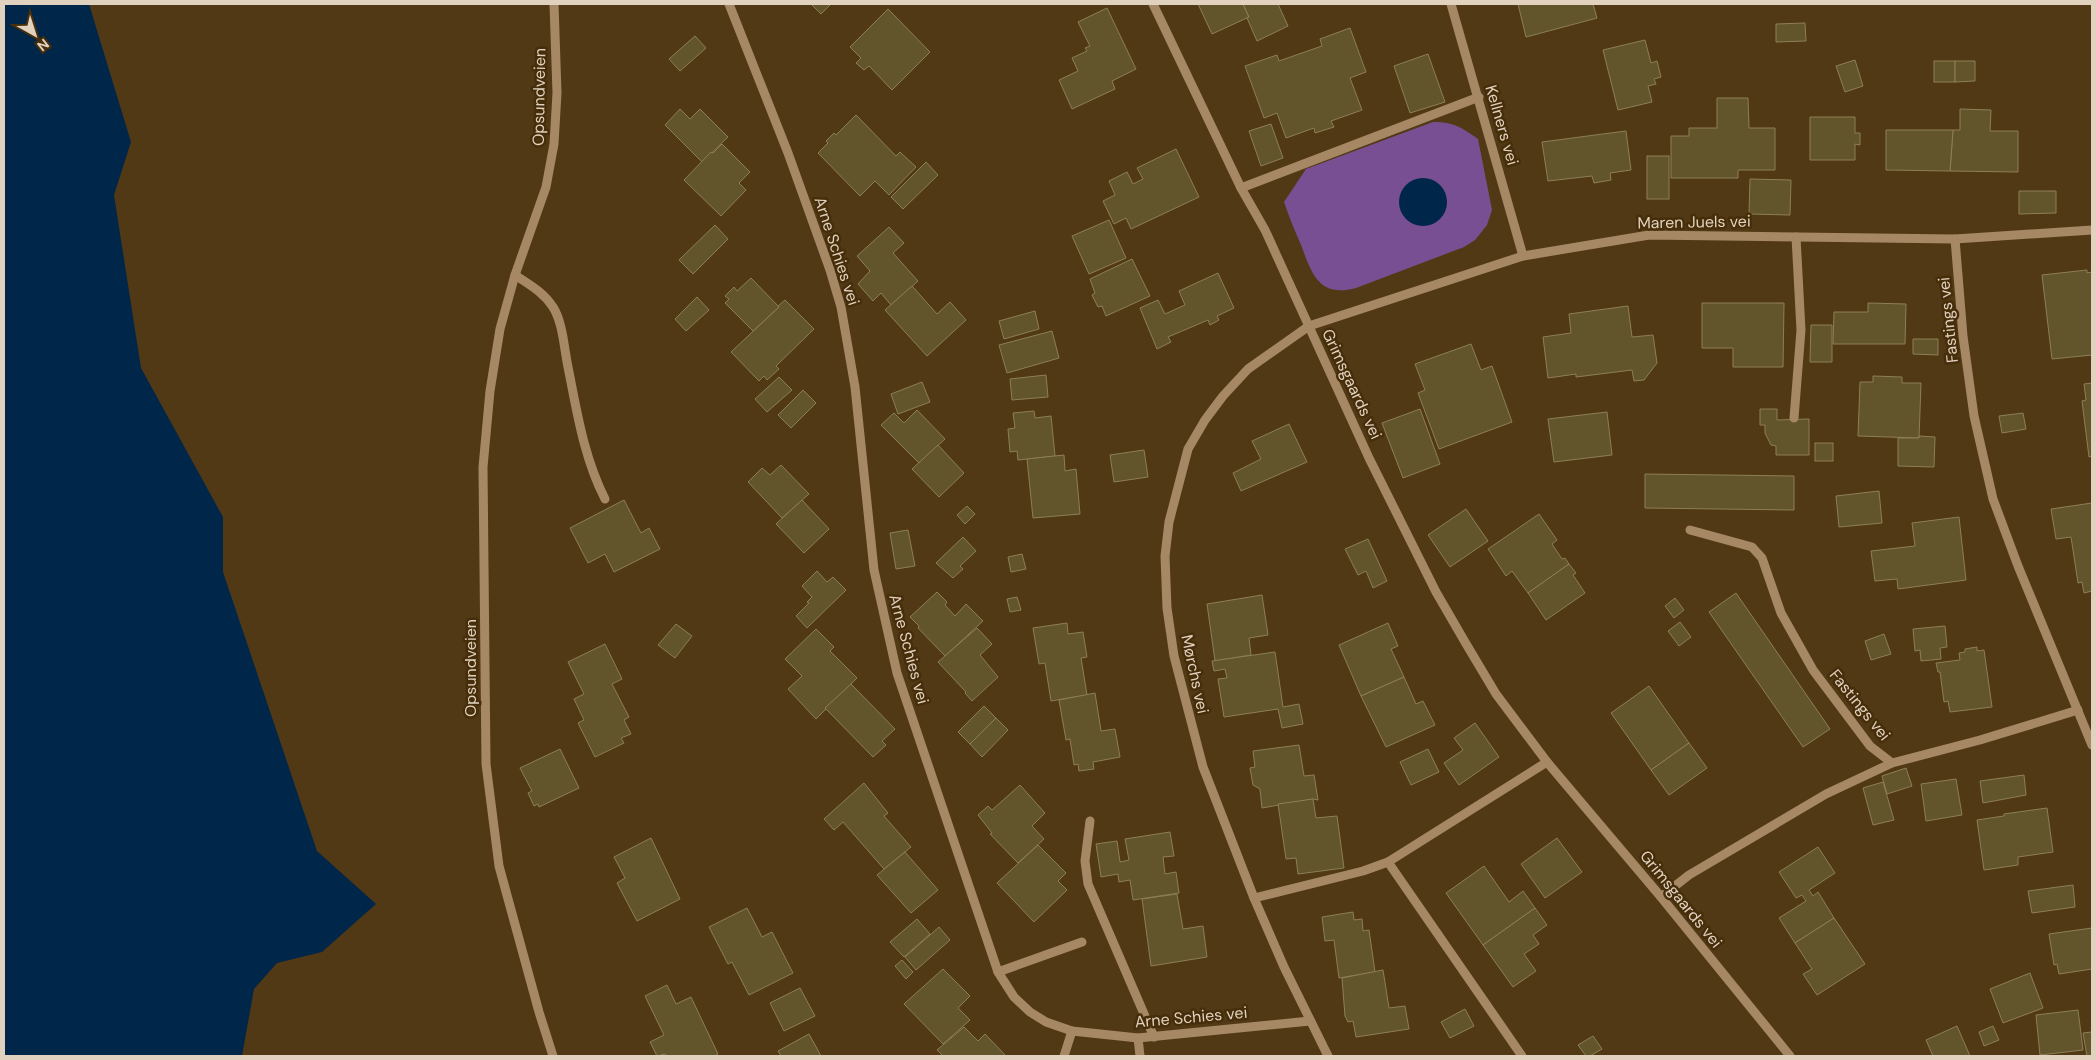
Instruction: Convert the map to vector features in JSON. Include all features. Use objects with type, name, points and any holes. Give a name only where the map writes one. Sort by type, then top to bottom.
[{"type":"street","name":"Opsundveien","points":[[553,1056],[538,1012],[500,866],[486,764],[483,466],[490,391],[500,329],[515,275],[546,187],[554,144],[557,93],[554,4]]},
{"type":"street","name":"Arne Schies vei","points":[[729,4],[795,172],[830,270],[841,307],[855,387],[874,570],[886,628],[897,673],[998,972],[1014,997],[1030,1012],[1046,1022],[1072,1031],[1138,1038],[1310,1021]]},
{"type":"street","name":"Grimsgaards vei","points":[[1153,4],[1241,188],[1264,230],[1369,458],[1436,592],[1496,694],[1547,762],[1661,897],[1790,1056]]},
{"type":"street","name":"Kellners vei","points":[[1451,4],[1523,256]]},
{"type":"street","points":[[1241,188],[1479,97]]},
{"type":"street","name":"Maren Juels vei","points":[[1309,326],[1523,256],[1649,235],[1723,234],[1955,239],[2092,230]]},
{"type":"street","points":[[1794,418],[1801,330],[1796,237]]},
{"type":"street","name":"Fastings vei","points":[[1955,239],[1963,336],[1974,416],[1993,499],[2018,566],[2092,745]]},
{"type":"street","points":[[515,275],[542,292],[554,309],[561,330],[584,447],[595,479],[605,499]]},
{"type":"street","name":"Mørchs vei","points":[[1309,326],[1248,369],[1223,396],[1205,420],[1188,449],[1169,522],[1165,556],[1167,608],[1174,656],[1202,767],[1254,898],[1328,1056]]},
{"type":"street","name":"Fastings vei","points":[[1690,530],[1752,547],[1762,558],[1781,613],[1813,670],[1870,746],[1892,762],[1980,740],[2078,710]]},
{"type":"street","points":[[1254,898],[1363,871],[1388,862],[1547,762]]},
{"type":"street","points":[[1661,897],[1689,875],[1826,794],[1892,762]]},
{"type":"street","points":[[1090,821],[1085,862],[1088,884],[1154,1037]]},
{"type":"street","points":[[1388,862],[1522,1056]]},
{"type":"street","points":[[998,972],[1082,942]]},
{"type":"street","points":[[1064,1056],[1072,1031]]},
{"type":"street","points":[[1138,1038],[1140,1056]]},
{"type":"shaded area","points":[[1433,122],[1457,126],[1478,139],[1492,210],[1487,225],[1475,240],[1464,247],[1356,288],[1333,290],[1325,286],[1313,274],[1284,202],[1306,169]]},
{"type":"water","points":[[4,4],[89,4],[131,142],[114,195],[141,368],[223,517],[223,572],[317,851],[376,904],[322,952],[277,963],[254,989],[242,1056],[4,1056]]},
{"type":"water","points":[[1423,178],[1432,180],[1440,185],[1445,193],[1447,202],[1445,211],[1440,219],[1432,224],[1423,226],[1414,224],[1406,219],[1401,211],[1399,202],[1401,193],[1406,185],[1414,180]]},
{"type":"building","points":[[811,4],[831,4],[821,14]]},
{"type":"building","points":[[1198,4],[1243,4],[1249,17],[1212,34]]},
{"type":"building","points":[[1243,4],[1278,4],[1288,26],[1257,41]]},
{"type":"building","points":[[1518,4],[1593,4],[1597,18],[1526,37]]},
{"type":"building","points":[[1107,8],[1136,69],[1112,81],[1115,89],[1072,109],[1059,80],[1078,71],[1072,58],[1087,51],[1085,48],[1090,46],[1078,22]]},
{"type":"building","points":[[888,9],[930,52],[892,90],[869,66],[864,70],[856,63],[861,58],[850,47]]},
{"type":"building","points":[[1805,23],[1806,41],[1776,42],[1776,24]]},
{"type":"building","points":[[1350,28],[1366,72],[1350,78],[1362,110],[1331,121],[1334,127],[1315,133],[1314,128],[1286,138],[1277,113],[1264,118],[1245,66],[1277,55],[1279,61],[1322,46],[1320,39]]},
{"type":"building","points":[[695,36],[706,48],[680,71],[669,59]]},
{"type":"building","points":[[1645,40],[1651,63],[1657,61],[1661,77],[1654,79],[1656,84],[1648,86],[1652,102],[1618,110],[1603,50]]},
{"type":"building","points":[[1428,54],[1445,102],[1410,113],[1394,66]]},
{"type":"building","points":[[1855,60],[1863,86],[1845,92],[1836,66]]},
{"type":"building","points":[[1934,61],[1955,61],[1955,82],[1934,82]]},
{"type":"building","points":[[1955,61],[1975,61],[1975,81],[1955,82]]},
{"type":"building","points":[[1717,98],[1748,98],[1749,128],[1775,128],[1775,170],[1738,170],[1738,178],[1671,178],[1671,136],[1689,136],[1689,128],[1717,128]]},
{"type":"building","points":[[680,109],[690,119],[700,109],[728,137],[702,162],[665,125]]},
{"type":"building","points":[[1960,109],[1991,110],[1990,131],[2018,131],[2018,172],[1950,171],[1953,130],[1960,130]]},
{"type":"building","points":[[856,115],[896,156],[900,152],[916,167],[889,195],[875,181],[860,196],[818,153],[828,143],[826,141],[834,133],[836,135]]},
{"type":"building","points":[[1810,117],[1855,117],[1855,133],[1860,133],[1860,145],[1855,144],[1855,160],[1810,160]]},
{"type":"building","points":[[1271,124],[1283,158],[1261,166],[1249,131]]},
{"type":"building","points":[[1886,130],[1953,130],[1950,171],[1886,170]]},
{"type":"building","points":[[1626,131],[1631,170],[1610,173],[1611,180],[1594,183],[1592,176],[1548,181],[1542,142]]},
{"type":"building","points":[[722,144],[750,172],[739,183],[746,190],[721,216],[684,180],[711,152],[713,153]]},
{"type":"building","points":[[1176,149],[1199,197],[1131,229],[1126,218],[1114,224],[1103,201],[1115,195],[1109,181],[1127,172],[1133,184],[1143,179],[1137,168]]},
{"type":"building","points":[[1647,156],[1669,156],[1669,199],[1647,199]]},
{"type":"building","points":[[926,162],[938,175],[903,209],[891,197]]},
{"type":"building","points":[[1750,179],[1791,180],[1790,215],[1749,214]]},
{"type":"building","points":[[2019,191],[2056,191],[2056,213],[2019,214]]},
{"type":"building","points":[[1109,220],[1126,258],[1089,274],[1072,236]]},
{"type":"building","points":[[715,225],[728,239],[693,274],[679,260]]},
{"type":"building","points":[[889,227],[904,243],[893,253],[918,281],[891,305],[881,293],[873,301],[858,284],[870,271],[857,256]]},
{"type":"building","points":[[1132,259],[1150,296],[1106,316],[1102,306],[1098,307],[1092,295],[1095,293],[1090,279]]},
{"type":"building","points":[[2087,270],[2087,273],[2092,272],[2092,355],[2052,359],[2042,275]]},
{"type":"building","points":[[1218,273],[1234,308],[1217,316],[1219,320],[1210,325],[1208,320],[1168,337],[1171,342],[1157,349],[1140,308],[1158,300],[1165,314],[1185,305],[1179,291]]},
{"type":"building","points":[[751,278],[779,307],[753,331],[725,303],[729,299],[725,296],[734,287],[737,291]]},
{"type":"building","points":[[912,286],[937,314],[950,302],[966,320],[927,356],[885,310]]},
{"type":"building","points":[[697,297],[709,310],[686,331],[675,319]]},
{"type":"building","points":[[785,300],[814,329],[776,366],[779,369],[767,380],[764,376],[759,381],[731,352]]},
{"type":"building","points":[[1702,303],[1784,303],[1783,367],[1733,367],[1733,348],[1702,348]]},
{"type":"building","points":[[1868,303],[1906,304],[1905,344],[1833,344],[1834,312],[1868,312]]},
{"type":"building","points":[[1628,306],[1632,337],[1653,335],[1657,363],[1644,380],[1634,381],[1632,370],[1576,377],[1576,374],[1548,378],[1543,337],[1571,333],[1569,314]]},
{"type":"building","points":[[1035,311],[1039,329],[1004,339],[999,321]]},
{"type":"building","points":[[1811,325],[1832,325],[1832,362],[1810,362]]},
{"type":"building","points":[[1052,331],[1059,358],[1007,373],[999,345]]},
{"type":"building","points":[[1913,339],[1938,339],[1938,355],[1913,354]]},
{"type":"building","points":[[1471,344],[1481,370],[1492,366],[1512,422],[1439,449],[1418,393],[1425,390],[1415,364]]},
{"type":"building","points":[[1046,375],[1048,397],[1012,400],[1010,379]]},
{"type":"building","points":[[1873,376],[1902,377],[1902,383],[1921,383],[1919,438],[1858,436],[1860,382],[1873,382]]},
{"type":"building","points":[[779,377],[792,390],[767,412],[755,399]]},
{"type":"building","points":[[922,382],[930,402],[898,414],[891,394]]},
{"type":"building","points":[[2092,383],[2092,456],[2089,457],[2082,401],[2086,400],[2084,384]]},
{"type":"building","points":[[803,390],[816,403],[791,428],[778,415]]},
{"type":"building","points":[[1420,409],[1440,464],[1403,478],[1382,423]]},
{"type":"building","points":[[1760,409],[1777,409],[1777,420],[1809,419],[1809,455],[1776,455],[1776,446],[1771,445],[1765,433],[1765,425],[1760,425]]},
{"type":"building","points":[[917,410],[945,439],[919,463],[881,425],[894,413],[904,423]]},
{"type":"building","points":[[1034,411],[1035,418],[1051,416],[1055,456],[1018,460],[1017,451],[1010,452],[1008,429],[1015,428],[1013,413]]},
{"type":"building","points":[[1607,412],[1612,455],[1554,462],[1548,419]]},
{"type":"building","points":[[2023,413],[2026,429],[2002,433],[1999,416]]},
{"type":"building","points":[[1289,424],[1307,462],[1241,491],[1233,473],[1261,459],[1252,441]]},
{"type":"building","points":[[1919,436],[1935,437],[1934,467],[1898,466],[1898,438],[1919,438]]},
{"type":"building","points":[[1815,443],[1833,443],[1833,461],[1815,461]]},
{"type":"building","points":[[938,445],[964,473],[939,497],[912,469]]},
{"type":"building","points":[[1144,450],[1148,477],[1114,482],[1110,455]]},
{"type":"building","points":[[1064,455],[1065,471],[1076,469],[1080,514],[1033,518],[1027,459]]},
{"type":"building","points":[[781,465],[809,494],[782,518],[748,482],[762,468],[770,475]]},
{"type":"building","points":[[1645,474],[1794,476],[1794,510],[1645,508]]},
{"type":"building","points":[[1879,491],[1882,523],[1839,527],[1836,496]]},
{"type":"building","points":[[624,500],[641,533],[649,528],[660,549],[614,572],[605,554],[588,563],[570,528]]},
{"type":"building","points":[[802,500],[829,529],[804,553],[776,524]]},
{"type":"building","points":[[2092,503],[2092,591],[2084,593],[2082,582],[2078,583],[2071,537],[2056,539],[2051,509]]},
{"type":"building","points":[[967,506],[975,514],[965,524],[957,515]]},
{"type":"building","points":[[1466,509],[1488,541],[1450,567],[1428,535]]},
{"type":"building","points":[[1539,514],[1557,540],[1552,544],[1562,559],[1565,558],[1569,564],[1528,593],[1512,571],[1506,576],[1488,549]]},
{"type":"building","points":[[1959,517],[1966,580],[1898,589],[1897,579],[1875,581],[1871,551],[1915,546],[1912,523]]},
{"type":"building","points":[[908,530],[915,566],[896,569],[890,533]]},
{"type":"building","points":[[963,537],[976,551],[960,566],[963,569],[953,578],[936,563]]},
{"type":"building","points":[[1368,539],[1387,581],[1373,588],[1366,571],[1358,575],[1345,549]]},
{"type":"building","points":[[1022,554],[1026,569],[1011,572],[1008,557]]},
{"type":"building","points":[[1569,564],[1576,573],[1573,575],[1585,593],[1546,620],[1528,593]]},
{"type":"building","points":[[817,571],[827,582],[833,577],[846,590],[807,628],[796,616],[809,603],[807,602],[812,597],[802,586]]},
{"type":"building","points":[[937,592],[947,602],[945,605],[955,616],[966,604],[983,621],[945,656],[910,617]]},
{"type":"building","points":[[1736,593],[1830,729],[1803,747],[1709,612]]},
{"type":"building","points":[[1262,595],[1268,635],[1249,638],[1251,655],[1215,661],[1207,604]]},
{"type":"building","points":[[1017,597],[1021,610],[1010,612],[1007,599]]},
{"type":"building","points":[[1675,598],[1684,610],[1674,618],[1665,606]]},
{"type":"building","points":[[1680,622],[1691,637],[1679,646],[1668,631]]},
{"type":"building","points":[[1067,623],[1068,634],[1083,632],[1087,657],[1081,658],[1087,695],[1051,701],[1045,663],[1039,664],[1033,628]]},
{"type":"building","points":[[1388,623],[1398,646],[1391,649],[1404,677],[1361,696],[1339,645]]},
{"type":"building","points":[[676,624],[692,636],[675,658],[658,645]]},
{"type":"building","points":[[1945,626],[1947,647],[1940,648],[1941,659],[1921,661],[1920,650],[1915,651],[1913,629]]},
{"type":"building","points":[[977,628],[992,644],[980,655],[998,677],[972,701],[938,662]]},
{"type":"building","points":[[816,629],[834,647],[830,651],[857,678],[816,719],[788,689],[802,676],[785,659]]},
{"type":"building","points":[[1884,634],[1891,654],[1871,660],[1865,641]]},
{"type":"building","points":[[605,644],[622,679],[612,684],[629,717],[624,720],[631,734],[621,738],[624,743],[595,757],[578,723],[584,720],[574,699],[584,694],[568,662]]},
{"type":"building","points":[[1977,647],[1977,651],[1984,650],[1992,707],[1950,712],[1948,701],[1944,702],[1940,672],[1938,672],[1936,663],[1960,660],[1959,653],[1965,652],[1965,649]]},
{"type":"building","points":[[1275,652],[1283,707],[1299,704],[1303,724],[1282,728],[1278,709],[1224,717],[1218,679],[1227,678],[1225,669],[1214,671],[1212,661]]},
{"type":"building","points":[[1404,677],[1416,704],[1423,701],[1435,725],[1386,747],[1361,696]]},
{"type":"building","points":[[851,684],[895,729],[882,741],[886,745],[873,757],[825,708]]},
{"type":"building","points":[[1649,686],[1689,743],[1651,770],[1611,713]]},
{"type":"building","points":[[1095,693],[1101,731],[1115,729],[1120,757],[1093,762],[1094,769],[1079,771],[1078,764],[1074,765],[1070,739],[1066,740],[1059,700]]},
{"type":"building","points":[[984,706],[996,718],[970,744],[958,732]]},
{"type":"building","points":[[996,718],[1008,730],[982,757],[970,744]]},
{"type":"building","points":[[1475,723],[1499,757],[1459,785],[1444,763],[1463,750],[1454,738]]},
{"type":"building","points":[[1689,743],[1707,768],[1669,795],[1651,770]]},
{"type":"building","points":[[1299,745],[1304,776],[1314,775],[1318,800],[1313,799],[1262,808],[1260,789],[1253,785],[1250,768],[1255,767],[1253,751]]},
{"type":"building","points":[[560,749],[579,788],[539,807],[538,804],[534,806],[528,793],[532,791],[520,768]]},
{"type":"building","points":[[1428,749],[1439,772],[1411,785],[1400,762]]},
{"type":"building","points":[[1906,768],[1912,786],[1887,794],[1882,776]]},
{"type":"building","points":[[2024,775],[2026,795],[1983,803],[1980,781]]},
{"type":"building","points":[[1956,779],[1962,815],[1926,821],[1921,784]]},
{"type":"building","points":[[1883,782],[1894,820],[1873,825],[1863,788]]},
{"type":"building","points":[[864,783],[888,813],[884,816],[911,847],[884,869],[843,822],[834,830],[824,819]]},
{"type":"building","points":[[1020,785],[1045,813],[1032,826],[1044,839],[1018,863],[990,834],[992,833],[978,815],[988,806],[992,810]]},
{"type":"building","points":[[1313,799],[1316,818],[1337,816],[1344,868],[1298,874],[1296,858],[1286,859],[1278,804]]},
{"type":"building","points":[[2047,808],[2053,852],[2018,857],[2018,865],[1984,870],[1977,820]]},
{"type":"building","points":[[1170,832],[1174,856],[1163,857],[1165,874],[1176,872],[1179,893],[1133,900],[1130,880],[1119,882],[1118,874],[1101,877],[1096,844],[1117,841],[1120,862],[1129,860],[1125,839]]},
{"type":"building","points":[[651,838],[680,899],[637,921],[617,883],[625,878],[614,857]]},
{"type":"building","points":[[1557,838],[1582,872],[1545,898],[1521,864]]},
{"type":"building","points":[[1038,845],[1066,873],[1058,881],[1067,890],[1034,922],[997,883]]},
{"type":"building","points":[[1818,847],[1835,873],[1809,890],[1813,896],[1818,892],[1834,918],[1795,943],[1779,918],[1806,901],[1802,895],[1796,898],[1779,872]]},
{"type":"building","points":[[905,852],[938,890],[911,913],[877,875]]},
{"type":"building","points":[[1484,866],[1509,902],[1523,891],[1535,908],[1483,945],[1446,893]]},
{"type":"building","points":[[2073,885],[2075,907],[2032,913],[2028,891]]},
{"type":"building","points":[[1177,894],[1183,929],[1203,926],[1207,957],[1151,966],[1142,899]]},
{"type":"building","points":[[747,908],[762,937],[772,932],[793,973],[749,995],[732,962],[728,964],[709,927]]},
{"type":"building","points":[[1535,908],[1547,925],[1533,935],[1539,944],[1524,954],[1536,971],[1513,987],[1483,945]]},
{"type":"building","points":[[1353,912],[1354,920],[1362,919],[1363,931],[1369,930],[1375,972],[1339,978],[1334,940],[1325,941],[1322,917]]},
{"type":"building","points":[[1834,918],[1865,964],[1817,995],[1803,974],[1812,969],[1795,943]]},
{"type":"building","points":[[917,919],[930,934],[904,957],[890,942]]},
{"type":"building","points":[[939,927],[950,940],[916,970],[905,957]]},
{"type":"building","points":[[2092,928],[2092,969],[2059,974],[2057,964],[2054,965],[2049,934]]},
{"type":"building","points":[[902,960],[913,972],[906,979],[895,966]]},
{"type":"building","points":[[943,969],[970,996],[958,1008],[970,1020],[943,1044],[904,1004]]},
{"type":"building","points":[[1383,970],[1389,1008],[1405,1006],[1409,1029],[1356,1037],[1353,1021],[1348,1022],[1345,1016],[1342,978]]},
{"type":"building","points":[[2030,973],[2043,1008],[2003,1023],[1990,989]]},
{"type":"building","points":[[667,985],[676,1004],[691,997],[718,1054],[714,1056],[667,1056],[665,1054],[657,1056],[650,1042],[664,1035],[645,996]]},
{"type":"building","points":[[800,988],[815,1016],[784,1031],[770,1003]]},
{"type":"building","points":[[1465,1009],[1474,1026],[1450,1038],[1441,1022]]},
{"type":"building","points":[[2078,1010],[2083,1050],[2040,1055],[2036,1015]]},
{"type":"building","points":[[1957,1026],[1970,1056],[1933,1056],[1926,1040]]},
{"type":"building","points":[[1993,1026],[1999,1040],[1984,1046],[1979,1032]]},
{"type":"building","points":[[964,1027],[978,1041],[985,1034],[1006,1056],[943,1056],[937,1050]]},
{"type":"building","points":[[2092,1032],[2092,1056],[2087,1056],[2083,1033]]},
{"type":"building","points":[[809,1034],[821,1056],[781,1056],[778,1051]]},
{"type":"building","points":[[1593,1036],[1602,1049],[1590,1056],[1586,1056],[1578,1045]]}]
